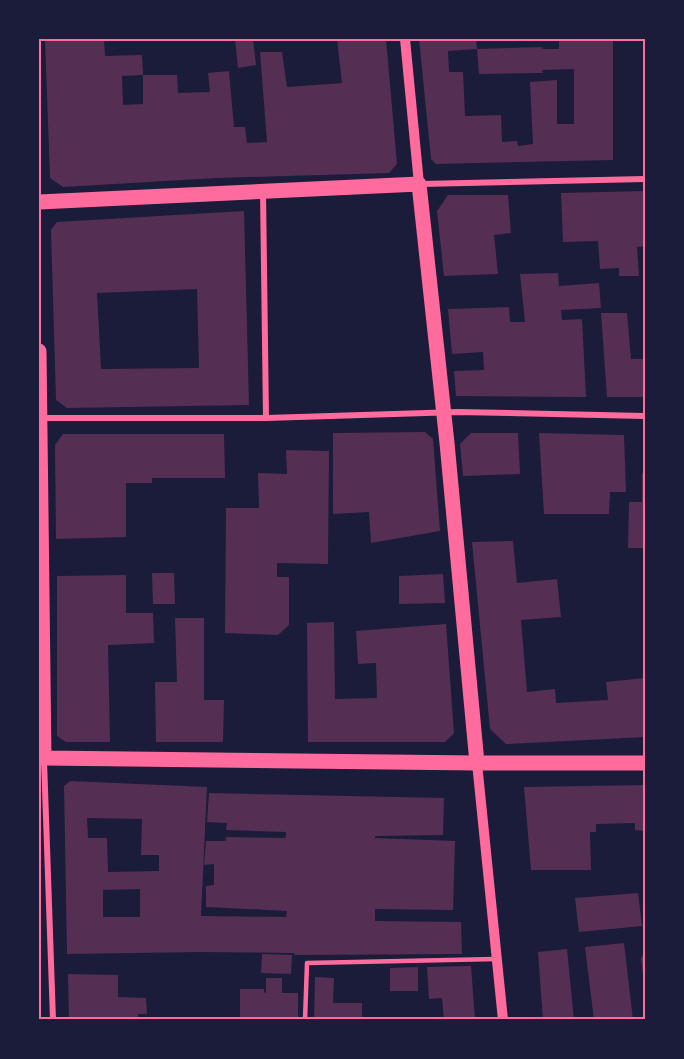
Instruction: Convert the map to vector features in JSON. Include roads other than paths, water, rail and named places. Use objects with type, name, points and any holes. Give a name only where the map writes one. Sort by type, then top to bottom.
[{"type":"main road","points":[[39,202],[419,184],[477,764]]},
{"type":"main road","points":[[39,351],[42,758],[477,764],[645,762]]},
{"type":"street","points":[[405,39],[419,184],[645,179]]},
{"type":"street","points":[[263,190],[266,418]]},
{"type":"street","points":[[40,418],[266,418],[443,412],[645,416]]},
{"type":"street","points":[[42,758],[53,1020]]},
{"type":"street","points":[[477,764],[503,1020]]},
{"type":"lane","points":[[305,1020],[307,963],[498,959]]}]
